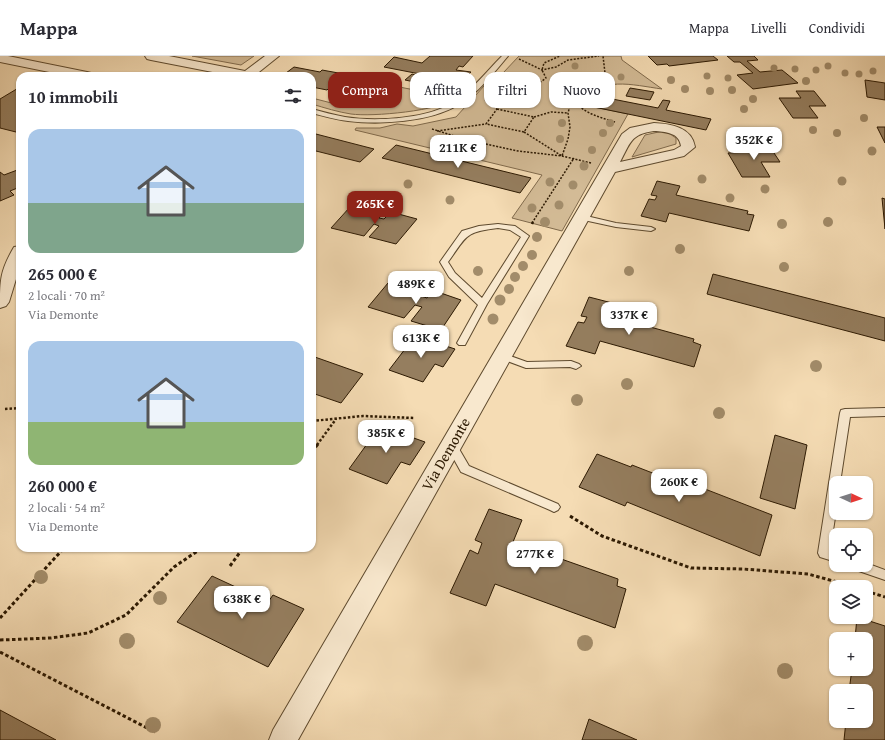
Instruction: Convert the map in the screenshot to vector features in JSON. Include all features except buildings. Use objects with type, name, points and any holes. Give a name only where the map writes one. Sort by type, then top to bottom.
[{"type":"street","points":[[151,56],[227,72]]},
{"type":"street","points":[[251,72],[273,56]]},
{"type":"street","points":[[0,58],[68,72]]},
{"type":"street","points":[[610,169],[679,153],[688,147],[684,136],[675,130],[656,127],[639,129]]},
{"type":"street","name":"Via Demonte","points":[[283,740],[629,134],[639,129]]},
{"type":"street","points":[[0,302],[12,265],[16,258]]},
{"type":"lane","points":[[316,112],[356,120],[380,120],[439,111],[457,104],[505,56]]},
{"type":"lane","points":[[582,218],[652,229]]},
{"type":"lane","points":[[462,343],[483,304],[525,236],[512,228],[498,226],[479,228],[465,233],[444,262],[452,275],[483,304]]},
{"type":"lane","points":[[502,356],[526,365],[571,364],[576,366]]},
{"type":"lane","points":[[829,555],[824,553],[846,414],[885,412]]},
{"type":"lane","points":[[451,445],[465,469],[554,507]]},
{"type":"lane","points":[[873,571],[885,575]]},
{"type":"path","points":[[541,82],[546,78],[542,70],[544,63],[560,56]]},
{"type":"path","points":[[518,59],[542,70],[556,67],[568,60],[599,56]]},
{"type":"path","points":[[603,56],[605,72]]},
{"type":"path","points":[[562,156],[570,128],[568,113],[569,108]]},
{"type":"path","points":[[581,108],[592,115],[639,129]]},
{"type":"path","points":[[486,124],[497,109],[534,117],[552,112],[568,113]]},
{"type":"path","points":[[404,117],[436,131],[467,140],[518,151],[574,158],[610,169]]},
{"type":"path","points":[[524,132],[534,117]]},
{"type":"path","points":[[436,131],[486,124],[524,132],[562,156]]},
{"type":"path","points":[[525,236],[574,158]]},
{"type":"path","points":[[5,409],[16,408]]},
{"type":"path","points":[[316,420],[363,416],[414,418]]},
{"type":"path","points":[[316,446],[336,418]]},
{"type":"path","points":[[554,507],[602,536],[690,568],[743,569],[808,574],[830,580]]},
{"type":"path","points":[[0,618],[60,552]]},
{"type":"path","points":[[0,640],[51,638],[88,633],[126,615],[174,567],[196,552]]},
{"type":"path","points":[[230,566],[240,552]]},
{"type":"path","points":[[873,593],[885,597]]},
{"type":"path","points":[[0,652],[155,732]]},
{"type":"shaded area","points":[[192,56],[254,56],[241,65]]},
{"type":"shaded area","points":[[519,56],[621,56],[622,60],[662,89],[628,84],[615,84],[615,72],[549,72],[549,108],[599,108],[628,114],[562,231],[512,218],[542,175],[355,130],[356,128],[380,128],[397,124],[413,126],[456,117],[464,108],[476,108],[476,95],[484,86],[484,108],[541,108],[541,72],[504,72]]},
{"type":"shaded area","points":[[402,88],[410,89],[410,108],[428,108],[389,114],[361,115],[336,111],[316,105],[316,99],[328,102],[328,108],[402,108]]},
{"type":"shaded area","points":[[663,131],[676,138],[676,144],[632,157],[645,135]]}]
